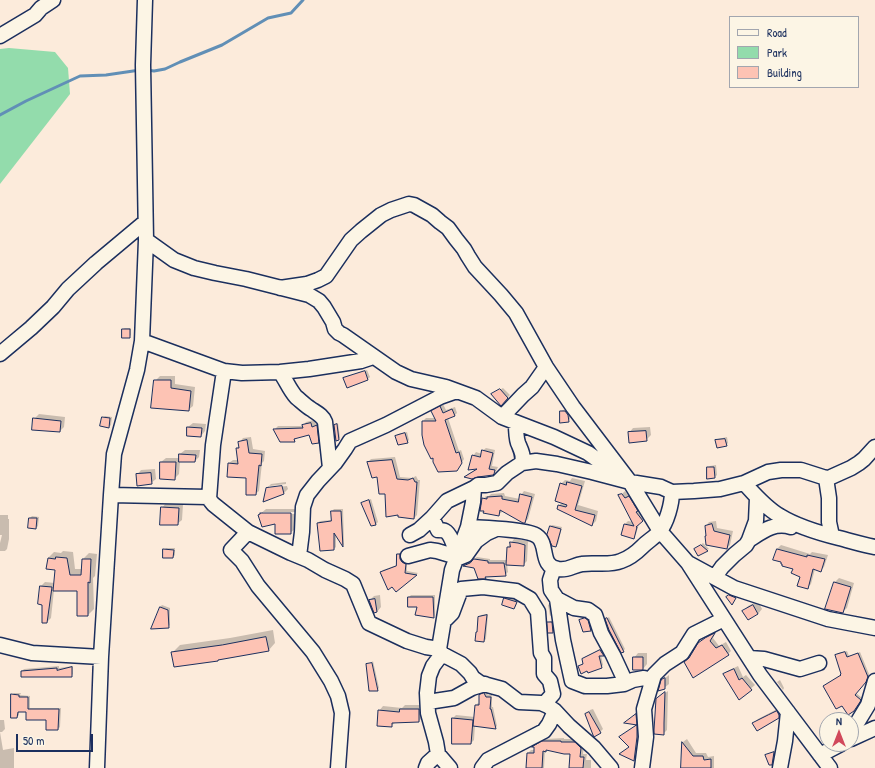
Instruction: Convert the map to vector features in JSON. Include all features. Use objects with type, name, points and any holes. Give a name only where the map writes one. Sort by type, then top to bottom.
[{"type":"street","points":[[97,768],[101,657],[114,454],[137,370],[142,341],[146,240],[143,70],[145,0]]},
{"type":"street","points":[[0,36],[35,15],[45,2]]},
{"type":"street","points":[[280,288],[307,284],[326,276],[351,240],[361,230],[381,215],[404,205],[414,205],[432,215],[448,228],[475,267],[516,313],[546,367],[577,413],[630,482],[660,531],[688,563],[760,675],[830,768]]},
{"type":"street","points":[[0,354],[31,328],[96,263],[145,222]]},
{"type":"street","points":[[146,240],[174,260],[194,268],[309,295],[324,306],[335,329],[396,372],[411,379],[446,387],[476,398],[502,417],[554,437],[588,454],[630,482]]},
{"type":"street","points":[[142,341],[224,371],[242,373],[280,372],[309,369],[361,361],[373,357]]},
{"type":"street","points":[[502,417],[523,394],[532,387],[546,367]]},
{"type":"street","points":[[224,371],[213,445],[208,497],[213,504],[248,532],[346,579],[352,584],[369,623],[407,640],[435,650],[460,664],[480,683],[502,689],[519,702],[541,703],[549,708],[594,748],[611,768]]},
{"type":"street","points":[[280,372],[296,396],[324,418],[330,468]]},
{"type":"street","points":[[299,556],[304,507],[307,495],[350,441],[386,425],[440,397],[457,391]]},
{"type":"street","points":[[516,422],[516,435],[522,450],[522,463]]},
{"type":"street","points":[[410,535],[419,530],[447,501],[478,485],[497,483],[506,473],[522,463],[536,461],[557,464],[630,482],[661,487],[672,492],[720,489],[744,483],[768,472],[801,470],[826,478],[831,477],[851,468],[864,459],[875,447]]},
{"type":"street","points":[[826,478],[829,498],[829,522],[832,536]]},
{"type":"street","points":[[744,483],[757,498],[780,516],[794,523],[813,531],[875,547]]},
{"type":"street","points":[[450,768],[438,754],[428,714],[427,693],[429,676],[434,666],[435,650],[443,623],[452,570],[468,527],[474,488]]},
{"type":"street","points":[[468,527],[516,530],[535,534],[538,536],[543,545],[548,564],[558,569],[564,569],[582,564],[621,562],[634,555],[660,531],[671,506],[672,492]]},
{"type":"street","points":[[111,496],[208,497]]},
{"type":"street","points":[[715,577],[722,566],[746,545],[749,540],[756,521],[757,498]]},
{"type":"street","points":[[432,518],[438,530],[444,530],[447,532],[452,541],[457,557]]},
{"type":"street","points":[[749,540],[763,530],[769,528],[782,524],[791,527]]},
{"type":"street","points":[[408,556],[430,550],[457,557],[466,555],[476,541],[487,533],[496,529]]},
{"type":"street","points":[[248,532],[231,550],[242,561],[258,586],[313,652],[331,681],[338,696],[342,713],[338,768]]},
{"type":"street","points":[[688,563],[734,588],[828,619],[875,628]]},
{"type":"street","points":[[554,568],[550,580],[551,590],[557,599],[563,640],[572,681],[585,686],[607,686],[644,678],[652,680]]},
{"type":"street","points":[[443,623],[452,613],[461,589],[483,587],[516,591],[530,599],[538,612],[541,653],[544,658],[544,674],[550,681],[553,694],[549,708],[549,724],[544,731],[488,760],[482,768]]},
{"type":"street","points":[[557,599],[574,608],[588,610],[595,615],[601,633],[626,683]]},
{"type":"street","points":[[642,768],[646,737],[644,709],[654,675],[665,664],[682,653],[694,634],[724,620]]},
{"type":"street","points":[[0,645],[32,653],[101,657]]},
{"type":"street","points":[[749,658],[800,668],[819,662]]},
{"type":"street","points":[[859,720],[868,705],[875,682]]},
{"type":"street","points":[[428,702],[454,698],[472,688],[485,684]]},
{"type":"street","points":[[780,768],[788,712]]},
{"type":"street","points":[[859,735],[875,728]]},
{"type":"street","points":[[820,756],[827,752]]},
{"type":"street","points":[[426,768],[428,763],[438,754]]},
{"type":"green space","points":[[9,48],[55,52],[68,68],[70,94],[0,184],[0,49]]},
{"type":"building","points":[[122,329],[130,329],[130,338],[122,338]]},
{"type":"building","points":[[365,371],[368,380],[347,388],[343,378]]},
{"type":"building","points":[[154,380],[171,380],[171,388],[191,391],[189,411],[151,408]]},
{"type":"building","points":[[500,389],[508,398],[501,406],[491,394]]},
{"type":"building","points":[[440,406],[443,413],[452,409],[455,416],[445,420],[456,453],[459,452],[462,463],[457,471],[438,472],[433,462],[433,458],[431,459],[424,445],[422,421],[436,421],[431,411]]},
{"type":"building","points":[[560,411],[565,411],[568,415],[569,422],[560,423]]},
{"type":"building","points":[[102,417],[110,418],[109,428],[100,426]]},
{"type":"building","points":[[33,418],[61,421],[60,432],[32,430]]},
{"type":"building","points":[[311,423],[312,427],[317,425],[319,443],[312,444],[309,435],[294,439],[295,442],[280,442],[273,429],[303,428],[302,425]]},
{"type":"building","points":[[337,424],[339,440],[336,441],[334,425]]},
{"type":"building","points":[[187,427],[202,428],[201,437],[187,436]]},
{"type":"building","points":[[646,431],[647,441],[629,443],[628,432]]},
{"type":"building","points":[[405,433],[408,443],[398,445],[395,436]]},
{"type":"building","points":[[725,439],[727,446],[717,448],[715,440]]},
{"type":"building","points":[[247,440],[249,453],[262,454],[261,466],[259,465],[256,495],[246,495],[246,478],[227,477],[228,463],[238,464],[236,448],[239,448],[238,442]]},
{"type":"building","points":[[482,450],[493,453],[489,469],[495,470],[494,474],[472,479],[464,477],[477,469],[468,470],[472,455],[480,457]]},
{"type":"building","points":[[179,454],[196,455],[195,462],[179,462]]},
{"type":"building","points":[[392,460],[397,479],[408,480],[413,478],[415,482],[417,482],[414,519],[398,517],[398,515],[386,517],[385,494],[379,494],[377,477],[372,478],[367,462]]},
{"type":"building","points":[[160,462],[176,462],[175,480],[160,479]]},
{"type":"building","points":[[707,467],[714,467],[715,478],[707,479]]},
{"type":"building","points":[[151,473],[152,484],[137,486],[136,474]]},
{"type":"building","points":[[567,482],[582,486],[575,510],[595,515],[592,526],[557,509],[558,505],[566,507],[567,505],[555,501],[560,483],[566,485]]},
{"type":"building","points":[[282,486],[284,494],[263,502],[266,488]]},
{"type":"building","points":[[520,494],[532,497],[525,523],[500,510],[499,516],[480,511],[482,498],[487,499],[487,497],[502,496],[502,499],[518,502]]},
{"type":"building","points":[[622,494],[625,498],[629,496],[638,511],[636,512],[643,521],[636,527],[634,539],[621,535],[624,524],[634,526],[618,495]]},
{"type":"building","points":[[369,500],[376,525],[371,526],[361,503]]},
{"type":"building","points":[[161,507],[179,508],[178,525],[160,525]]},
{"type":"building","points":[[331,511],[341,511],[343,547],[334,533],[334,550],[320,551],[317,523],[331,521]]},
{"type":"building","points":[[260,513],[291,513],[291,534],[275,534],[275,524],[262,527],[258,515]]},
{"type":"building","points":[[29,518],[37,518],[36,529],[28,528]]},
{"type":"building","points":[[712,524],[714,531],[730,535],[727,549],[706,545],[705,526]]},
{"type":"building","points":[[550,526],[561,529],[556,547],[552,546],[547,535]]},
{"type":"building","points":[[510,542],[525,545],[524,566],[506,565],[507,547],[510,547]]},
{"type":"building","points":[[701,545],[708,551],[698,556],[694,549]]},
{"type":"building","points":[[163,549],[174,550],[173,558],[163,558]]},
{"type":"building","points":[[777,549],[807,557],[807,555],[825,559],[821,572],[813,569],[808,589],[797,586],[800,577],[791,573],[793,569],[782,566],[781,562],[773,560]]},
{"type":"building","points":[[397,554],[400,554],[400,559],[406,564],[405,573],[417,575],[396,592],[392,587],[388,590],[380,572],[396,566]]},
{"type":"building","points":[[56,557],[67,558],[70,575],[81,575],[82,559],[91,559],[90,583],[88,582],[88,616],[77,616],[77,591],[53,591],[55,570],[46,569],[48,558],[55,559]]},
{"type":"building","points":[[474,559],[488,561],[488,563],[504,563],[506,576],[485,577],[486,579],[478,579],[474,568],[463,566],[470,563]]},
{"type":"building","points":[[834,582],[851,587],[843,613],[825,609]]},
{"type":"building","points":[[40,586],[52,587],[47,623],[42,623],[42,605],[38,604]]},
{"type":"building","points":[[729,595],[736,598],[732,605],[726,597]]},
{"type":"building","points":[[408,597],[433,597],[434,618],[415,615],[417,607],[408,607]]},
{"type":"building","points":[[504,598],[517,602],[514,609],[502,605]]},
{"type":"building","points":[[375,599],[377,612],[374,613],[369,600]]},
{"type":"building","points":[[753,605],[758,614],[748,620],[742,611]]},
{"type":"building","points":[[160,607],[168,610],[169,628],[151,629]]},
{"type":"building","points":[[487,615],[484,642],[475,641],[478,617]]},
{"type":"building","points":[[585,618],[588,620],[591,631],[583,632],[579,620]]},
{"type":"building","points":[[607,618],[624,652],[621,653],[609,630],[605,619]]},
{"type":"building","points":[[547,622],[552,622],[553,633],[548,633]]},
{"type":"building","points":[[715,633],[710,641],[716,648],[722,645],[729,655],[693,678],[684,662],[689,658],[698,643]]},
{"type":"building","points":[[266,637],[269,651],[218,661],[174,667],[171,652]]},
{"type":"building","points":[[600,650],[604,656],[599,656],[602,668],[588,673],[587,671],[581,674],[578,666],[583,664],[582,659]]},
{"type":"building","points":[[845,652],[847,657],[858,653],[868,677],[866,682],[855,695],[861,700],[852,712],[846,712],[842,706],[836,709],[823,686],[841,675],[835,655]]},
{"type":"building","points":[[633,657],[643,657],[643,670],[633,670]]},
{"type":"building","points":[[372,663],[378,691],[369,691],[366,664]]},
{"type":"building","points":[[72,667],[72,677],[21,677],[21,671],[57,668],[57,670]]},
{"type":"building","points":[[734,669],[739,680],[742,678],[752,690],[739,700],[723,674]]},
{"type":"building","points":[[665,678],[665,689],[658,691],[661,680]]},
{"type":"building","points":[[665,692],[664,735],[654,734],[656,699]]},
{"type":"building","points":[[484,693],[486,697],[491,697],[490,709],[496,729],[473,726],[475,705],[479,705],[479,695]]},
{"type":"building","points":[[11,694],[19,695],[19,697],[28,697],[28,709],[59,709],[58,730],[46,730],[46,720],[26,720],[26,712],[18,712],[17,718],[11,718]]},
{"type":"building","points":[[400,709],[419,709],[419,722],[392,723],[392,727],[377,726],[378,710],[399,712]]},
{"type":"building","points":[[777,711],[779,718],[757,731],[752,723]]},
{"type":"building","points":[[589,712],[601,733],[594,737],[585,714]]},
{"type":"building","points":[[636,714],[637,725],[624,723]]},
{"type":"building","points":[[452,718],[473,720],[471,744],[452,744]]},
{"type":"building","points":[[637,725],[634,761],[619,754],[629,747],[619,737]]},
{"type":"building","points":[[542,741],[575,742],[581,748],[580,757],[584,757],[583,768],[569,768],[570,754],[546,750],[546,752],[543,751],[542,768],[526,768],[527,753],[534,753],[534,747],[532,747]]},
{"type":"building","points":[[682,742],[693,756],[703,756],[704,760],[711,759],[711,768],[681,768]]},
{"type":"building","points":[[774,752],[772,765],[769,765],[765,755]]},
{"type":"waterway","points":[[147,70],[154,71],[165,69],[222,45],[268,18],[291,13],[303,0]]},
{"type":"waterway","points":[[0,115],[80,76],[106,75],[140,70]]}]
